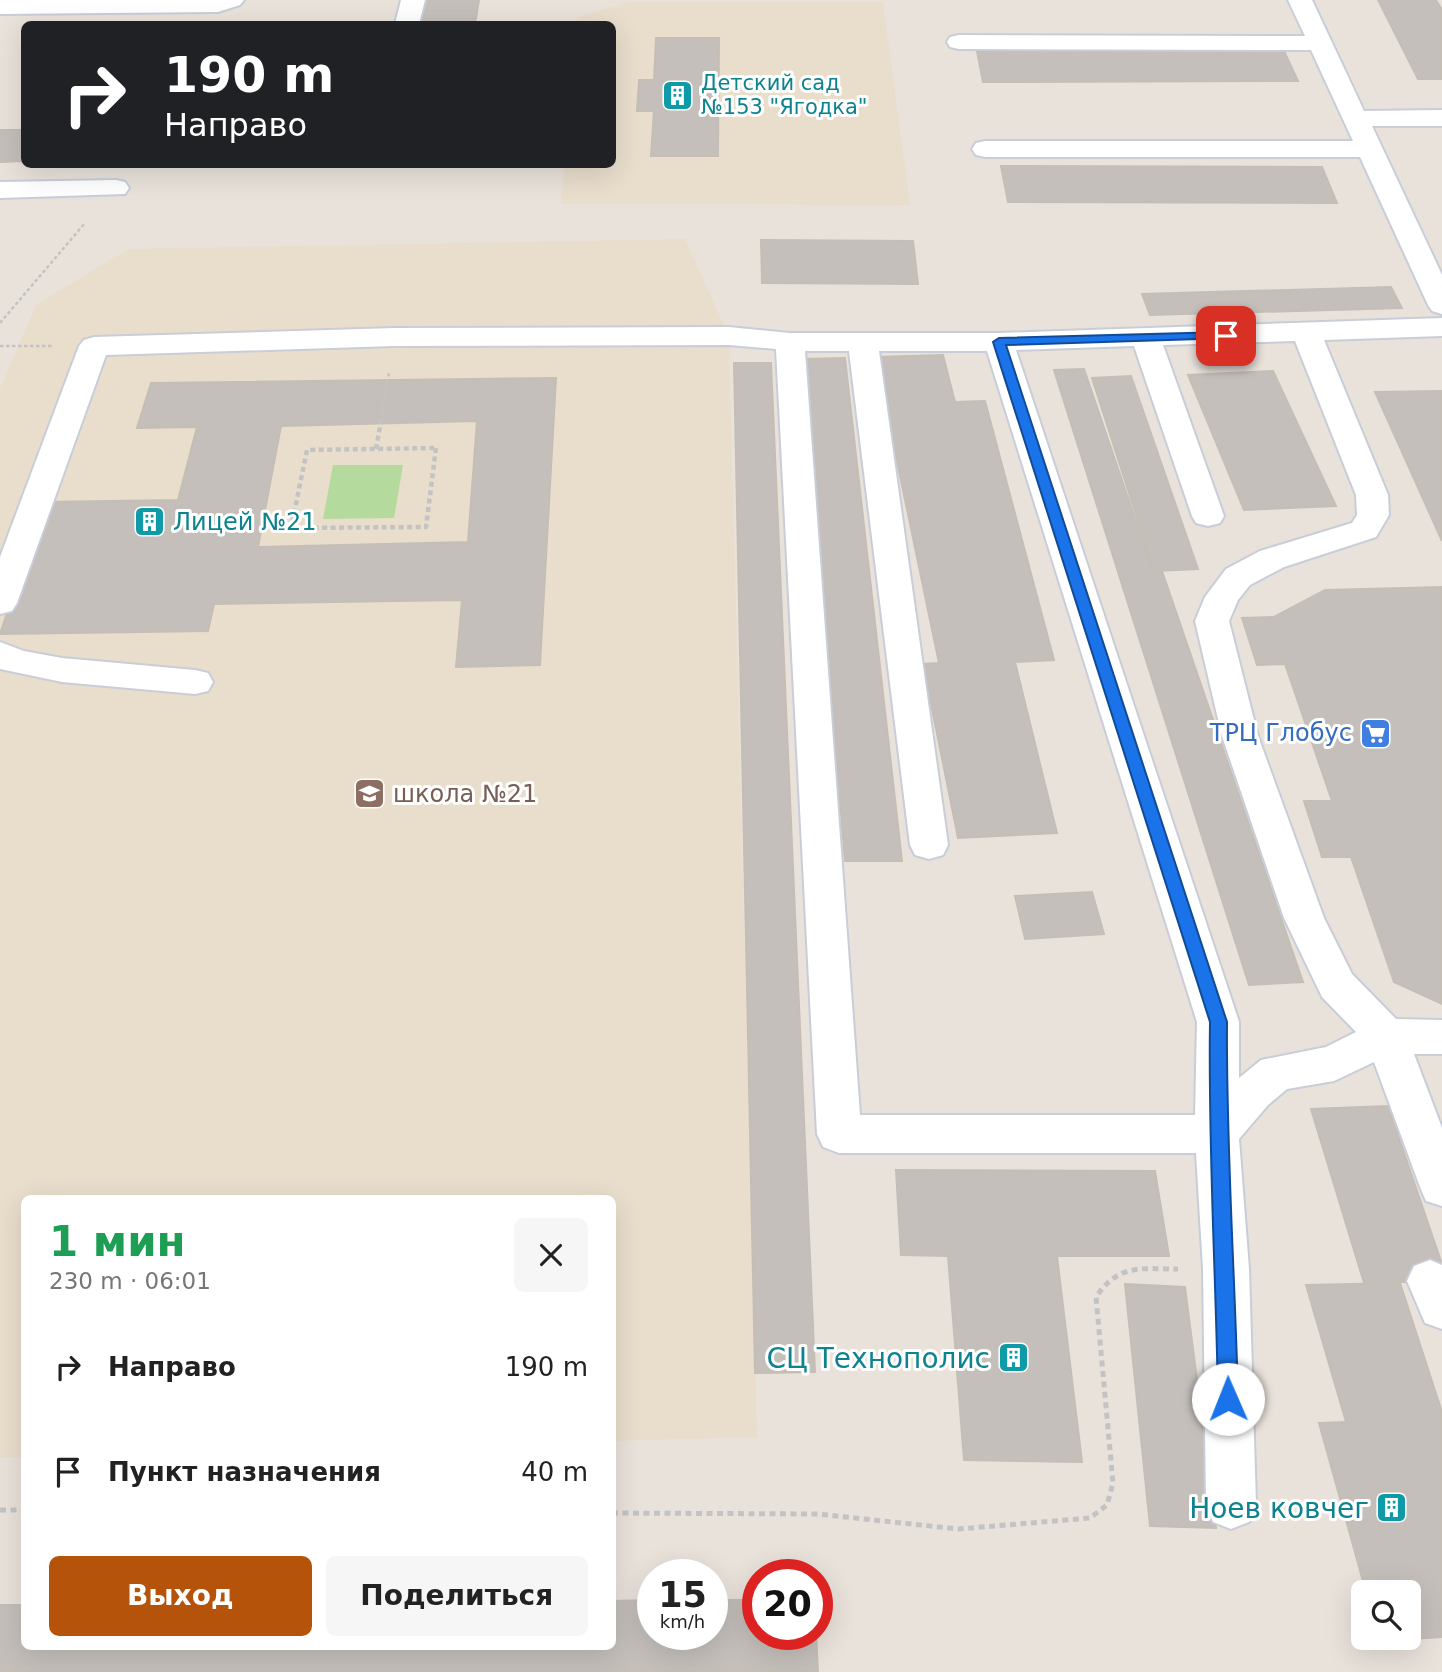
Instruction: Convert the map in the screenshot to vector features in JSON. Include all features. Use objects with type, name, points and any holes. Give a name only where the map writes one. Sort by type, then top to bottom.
[{"type":"lane","points":[[0,6],[218,5],[232,0]]},
{"type":"lane","points":[[408,21],[412,0]]},
{"type":"lane","points":[[1300,0],[1442,305]]},
{"type":"lane","points":[[959,42],[1320,43]]},
{"type":"lane","points":[[1355,119],[1442,118]]},
{"type":"lane","points":[[985,149],[1370,149]]},
{"type":"lane","points":[[0,190],[116,188]]},
{"type":"lane","points":[[0,603],[94,346],[394,337],[729,336],[790,342],[999,342],[1307,334],[1442,327]]},
{"type":"lane","points":[[1307,334],[1372,495],[1373,516],[1364,530],[1272,559],[1238,577],[1222,597],[1212,621],[1240,736],[1304,918],[1338,985],[1386,1036],[1442,1187]]},
{"type":"lane","points":[[1146,338],[1208,516]]},
{"type":"lane","points":[[790,342],[839,1133],[1217,1133],[1253,1092],[1276,1073],[1334,1063],[1386,1036],[1442,1037]]},
{"type":"lane","points":[[863,342],[929,845]]},
{"type":"lane","points":[[999,342],[1218,1022],[1217,1133],[1226,1269],[1231,1504]]},
{"type":"lane","points":[[0,654],[5,659],[42,667],[195,682]]},
{"type":"path","points":[[0,323],[116,188]]},
{"type":"path","points":[[376,449],[394,337]]},
{"type":"path","points":[[436,448],[426,527],[291,528],[307,450],[376,449],[436,448]]},
{"type":"path","points":[[616,1513],[818,1514],[958,1529],[1090,1518],[1107,1505],[1113,1483],[1096,1297],[1106,1279],[1121,1270],[1226,1269]]},
{"type":"path","points":[[0,1510],[21,1510]]},
{"type":"shaded area","points":[[629,2],[883,2],[910,205],[561,204],[564,168],[616,168],[616,21],[576,21],[577,17]]},
{"type":"shaded area","name":"школа №21","points":[[685,239],[729,336],[757,1437],[616,1441],[616,1195],[21,1195],[21,1457],[0,1458],[0,388],[36,305],[128,249]]},
{"type":"green space","points":[[333,465],[403,465],[394,518],[323,519]]},
{"type":"building","points":[[425,0],[479,0],[476,21],[421,21]]},
{"type":"building","points":[[1378,0],[1436,0],[1442,10],[1442,79],[1418,79]]},
{"type":"building","name":"Детский сад №153 \"Ягодка\"","points":[[656,38],[719,38],[718,156],[651,156],[654,111],[637,111],[639,80],[654,80]]},
{"type":"building","points":[[977,51],[1284,51],[1298,81],[983,82]]},
{"type":"building","points":[[0,130],[21,130],[21,161],[0,162]]},
{"type":"building","points":[[1001,166],[1322,167],[1337,203],[1008,202]]},
{"type":"building","points":[[761,240],[913,241],[918,284],[762,283]]},
{"type":"building","points":[[1391,287],[1402,308],[1150,315],[1142,294]]},
{"type":"building","points":[[943,355],[955,402],[985,401],[1054,660],[1015,662],[1057,833],[958,838],[923,664],[939,663],[893,442],[888,442],[876,357]]},
{"type":"building","points":[[845,358],[902,861],[845,861],[802,359]]},
{"type":"building","points":[[734,363],[771,363],[815,1372],[755,1373]]},
{"type":"building","points":[[1084,369],[1153,571],[1162,571],[1303,982],[1249,985],[1054,370]]},
{"type":"building","points":[[1273,371],[1336,506],[1244,510],[1188,375]]},
{"type":"building","points":[[1131,376],[1198,569],[1154,571],[1092,378]]},
{"type":"building","name":"Лицей №21","points":[[556,378],[540,665],[456,667],[462,600],[214,604],[208,631],[0,634],[44,502],[178,500],[197,427],[137,428],[151,383]],"holes":[[[477,421],[468,542],[258,547],[281,426]]]},
{"type":"building","points":[[1442,391],[1442,541],[1375,392]]},
{"type":"building","name":"ТРЦ Глобус","points":[[1442,587],[1442,1004],[1394,982],[1351,857],[1322,857],[1304,801],[1332,801],[1285,664],[1257,665],[1242,618],[1274,617],[1325,590]]},
{"type":"building","points":[[1092,892],[1104,934],[1025,939],[1015,896]]},
{"type":"building","points":[[1388,1106],[1442,1264],[1442,1281],[1364,1283],[1311,1109]]},
{"type":"building","name":"СЦ Технополис","points":[[896,1170],[1155,1171],[1169,1256],[1057,1256],[1082,1462],[964,1460],[948,1256],[901,1255]]},
{"type":"building","name":"Ноев ковчег","points":[[1400,1283],[1442,1412],[1442,1637],[1421,1638],[1421,1580],[1363,1580],[1319,1423],[1346,1422],[1306,1285]]},
{"type":"building","points":[[1125,1284],[1185,1287],[1216,1528],[1150,1526]]},
{"type":"building","points":[[637,1600],[637,1650],[728,1650],[728,1600],[742,1600],[742,1650],[817,1650],[818,1672],[0,1672],[0,1605],[21,1605],[21,1650],[616,1650],[616,1601]]},
{"type":"place","name":"Детский сад №153 \"Ягодка\"","points":[[678,95]]},
{"type":"place","name":"Лицей №21","points":[[150,522]]},
{"type":"place","name":"ТРЦ Глобус","points":[[1375,733]]},
{"type":"place","name":"школа №21","points":[[370,794]]},
{"type":"place","name":"СЦ Технополис","points":[[1013,1358]]},
{"type":"place","name":"Ноев ковчег","points":[[1392,1508]]},
{"type":"route","points":[[1226,336],[999,342],[1218,1022],[1217,1133],[1226,1269],[1228,1399]]}]
